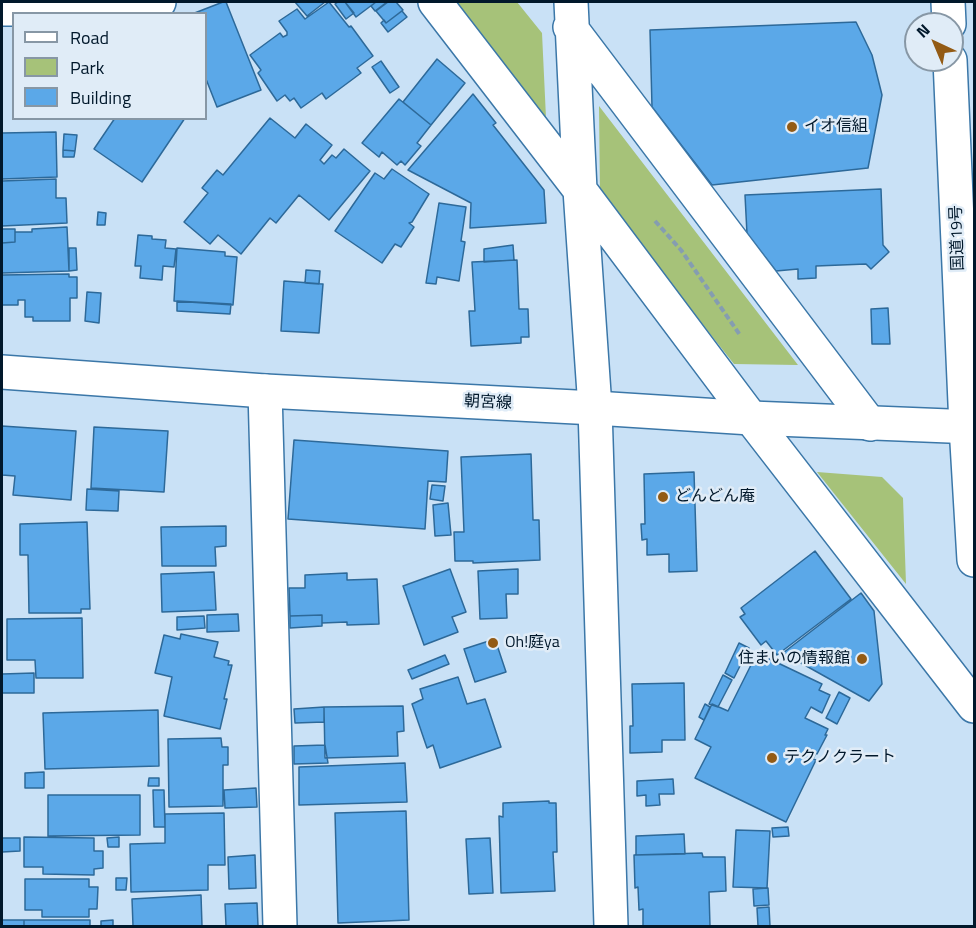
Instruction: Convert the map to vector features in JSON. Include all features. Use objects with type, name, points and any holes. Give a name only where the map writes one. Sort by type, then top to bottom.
[{"type":"main road","points":[[2,9],[90,9],[159,2]]},
{"type":"main road","points":[[435,2],[751,418],[975,706]]},
{"type":"main road","points":[[550,2],[572,16],[870,424]]},
{"type":"main road","points":[[572,16],[580,190],[595,408],[611,927]]},
{"type":"main road","name":"国道19号","points":[[951,72],[975,560]]},
{"type":"main road","name":"朝宮線","points":[[2,372],[265,391],[751,418],[970,427]]},
{"type":"main road","points":[[265,391],[280,927]]},
{"type":"green space","points":[[455,2],[517,2],[542,33],[546,118]]},
{"type":"green space","points":[[599,106],[798,365],[734,364],[600,195]]},
{"type":"green space","points":[[817,472],[882,477],[903,498],[906,584]]},
{"type":"building","points":[[226,2],[261,90],[217,107],[207,82],[207,12],[197,12]]},
{"type":"building","points":[[295,2],[325,2],[307,16]]},
{"type":"building","points":[[329,2],[349,27],[351,26],[373,56],[357,68],[361,73],[326,99],[322,93],[301,108],[294,98],[290,101],[285,95],[277,101],[258,73],[261,70],[250,55],[280,33],[283,37],[287,35],[279,21],[297,9],[305,19]]},
{"type":"building","points":[[345,2],[354,13],[346,19],[335,4]]},
{"type":"building","points":[[345,2],[376,2],[356,17]]},
{"type":"building","points":[[376,2],[387,2],[375,11],[371,6]]},
{"type":"building","points":[[388,2],[396,2],[403,10],[386,23],[376,11]]},
{"type":"building","points":[[402,11],[407,17],[388,32],[381,23],[384,20],[386,23]]},
{"type":"building","points":[[856,22],[872,55],[882,95],[868,168],[712,185],[652,107],[650,30]]},
{"type":"building","points":[[437,59],[465,83],[431,125],[403,102]]},
{"type":"building","points":[[381,61],[399,87],[390,93],[372,67]]},
{"type":"building","points":[[473,94],[496,123],[493,125],[544,190],[546,223],[470,228],[471,203],[408,170]]},
{"type":"building","points":[[399,99],[431,125],[417,143],[421,146],[405,165],[401,161],[397,165],[382,152],[379,157],[362,143]]},
{"type":"building","points":[[270,118],[295,138],[306,124],[332,145],[320,160],[324,164],[332,155],[336,158],[344,149],[370,171],[329,220],[299,195],[276,223],[270,218],[241,254],[218,235],[210,244],[184,222],[208,193],[202,188],[217,170],[223,175]]},
{"type":"building","points":[[114,120],[184,120],[142,182],[94,149]]},
{"type":"building","points":[[56,132],[57,177],[2,179],[2,133]]},
{"type":"building","points":[[64,134],[77,135],[75,151],[63,150]]},
{"type":"building","points":[[63,150],[75,151],[74,157],[63,157]]},
{"type":"building","points":[[392,169],[429,194],[412,222],[409,223],[414,227],[401,247],[395,244],[382,263],[335,231],[375,173],[384,179]]},
{"type":"building","points":[[56,179],[56,198],[66,198],[67,223],[2,226],[2,181]]},
{"type":"building","points":[[881,189],[883,245],[889,252],[871,269],[866,264],[816,266],[816,278],[798,279],[798,269],[776,271],[747,234],[745,195]]},
{"type":"building","points":[[439,203],[466,207],[461,241],[465,242],[459,281],[437,277],[436,284],[426,283]]},
{"type":"building","points":[[98,212],[106,213],[105,225],[97,225]]},
{"type":"building","points":[[67,227],[69,271],[2,273],[2,243],[15,242],[15,232]]},
{"type":"building","points":[[2,229],[15,229],[15,242],[2,243]]},
{"type":"building","points":[[138,235],[166,240],[165,248],[176,249],[174,267],[163,266],[162,280],[140,278],[141,266],[135,266]]},
{"type":"building","points":[[513,245],[514,260],[484,262],[484,249]]},
{"type":"building","points":[[69,248],[76,248],[77,270],[69,271]]},
{"type":"building","points":[[177,248],[225,252],[225,256],[237,257],[233,305],[174,301]]},
{"type":"building","points":[[517,260],[519,309],[528,309],[529,337],[521,337],[521,343],[471,346],[469,311],[475,311],[472,262]]},
{"type":"building","points":[[306,270],[320,271],[319,284],[305,283]]},
{"type":"building","points":[[69,274],[69,277],[77,277],[77,298],[70,298],[70,321],[33,321],[33,317],[25,317],[25,300],[18,300],[18,305],[2,305],[2,275]]},
{"type":"building","points":[[284,281],[323,284],[319,333],[281,331]]},
{"type":"building","points":[[87,292],[101,293],[99,323],[85,321]]},
{"type":"building","points":[[177,301],[231,304],[230,314],[177,311]]},
{"type":"building","points":[[888,308],[890,344],[872,344],[871,309]]},
{"type":"building","points":[[2,426],[76,431],[71,500],[13,495],[15,476],[2,475]]},
{"type":"building","points":[[94,427],[168,431],[164,492],[91,488]]},
{"type":"building","points":[[294,440],[448,451],[446,482],[428,481],[425,529],[288,519]]},
{"type":"building","points":[[531,454],[533,520],[539,520],[540,560],[473,563],[473,561],[455,561],[454,532],[464,532],[461,457]]},
{"type":"building","points":[[694,472],[697,571],[669,572],[669,554],[647,555],[647,539],[642,540],[641,524],[645,524],[644,474]]},
{"type":"building","points":[[432,485],[445,486],[443,501],[430,499]]},
{"type":"building","points":[[87,489],[119,491],[118,511],[86,510]]},
{"type":"building","points":[[448,503],[451,535],[435,536],[433,505]]},
{"type":"building","points":[[87,522],[90,609],[81,609],[81,613],[29,613],[28,555],[20,555],[20,524]]},
{"type":"building","points":[[226,526],[226,546],[215,547],[216,566],[162,566],[161,527]]},
{"type":"building","points":[[815,551],[851,599],[777,655],[766,641],[761,645],[740,617],[745,614],[741,608]]},
{"type":"building","points":[[450,569],[466,612],[452,617],[458,632],[424,645],[403,586]]},
{"type":"building","points":[[518,569],[518,594],[506,594],[507,618],[480,619],[478,571]]},
{"type":"building","points":[[214,572],[216,610],[162,612],[161,574]]},
{"type":"building","points":[[347,573],[347,580],[377,579],[379,624],[322,623],[322,615],[290,616],[289,588],[305,588],[305,575]]},
{"type":"building","points":[[861,593],[874,611],[882,684],[869,701],[783,653]]},
{"type":"building","points":[[238,614],[239,631],[207,632],[207,615]]},
{"type":"building","points":[[322,615],[322,626],[290,628],[290,616]]},
{"type":"building","points":[[204,616],[205,628],[177,630],[177,617]]},
{"type":"building","points":[[82,618],[83,678],[36,678],[35,660],[7,660],[7,619]]},
{"type":"building","points":[[181,634],[218,642],[214,657],[229,661],[228,665],[232,665],[220,729],[164,716],[172,677],[155,673],[164,635],[180,639]]},
{"type":"building","points":[[495,639],[506,672],[475,682],[464,649]]},
{"type":"building","points":[[739,643],[749,648],[734,678],[725,673]]},
{"type":"building","points":[[757,653],[822,684],[819,690],[830,695],[822,713],[811,707],[805,718],[828,729],[825,735],[827,735],[813,759],[816,760],[786,822],[695,778],[711,747],[695,739],[712,704],[728,711]]},
{"type":"building","points":[[445,655],[449,664],[412,679],[408,670]]},
{"type":"building","points":[[34,673],[34,693],[2,693],[2,674]]},
{"type":"building","points":[[723,675],[732,680],[718,707],[709,704]]},
{"type":"building","points":[[458,677],[467,704],[485,699],[501,747],[440,768],[433,745],[427,748],[412,704],[423,699],[420,689]]},
{"type":"building","points":[[684,683],[685,740],[662,740],[662,752],[630,753],[630,726],[633,726],[632,684]]},
{"type":"building","points":[[839,692],[850,698],[837,724],[826,718]]},
{"type":"building","points":[[705,704],[710,707],[704,720],[699,717]]},
{"type":"building","points":[[403,706],[404,731],[397,732],[398,756],[325,758],[324,707]]},
{"type":"building","points":[[324,707],[324,722],[295,723],[294,709]]},
{"type":"building","points":[[158,710],[159,766],[45,769],[43,713]]},
{"type":"building","points":[[221,738],[222,747],[228,747],[228,765],[223,765],[223,806],[169,807],[168,739]]},
{"type":"building","points":[[325,745],[328,763],[294,764],[294,746]]},
{"type":"building","points":[[405,763],[407,802],[299,805],[299,767]]},
{"type":"building","points":[[44,772],[44,788],[25,788],[25,773]]},
{"type":"building","points":[[149,778],[159,778],[159,786],[148,786]]},
{"type":"building","points":[[673,779],[674,794],[659,794],[660,805],[646,806],[646,795],[637,796],[637,781]]},
{"type":"building","points":[[256,788],[257,807],[225,808],[224,790]]},
{"type":"building","points":[[153,790],[164,790],[165,827],[154,827]]},
{"type":"building","points":[[48,795],[140,795],[140,835],[48,836]]},
{"type":"building","points":[[549,801],[549,803],[556,803],[557,852],[553,852],[555,891],[501,893],[499,816],[503,817],[503,803]]},
{"type":"building","points":[[406,811],[409,920],[338,923],[335,813]]},
{"type":"building","points":[[224,813],[225,865],[208,865],[208,890],[131,892],[130,844],[165,843],[165,814]]},
{"type":"building","points":[[788,827],[789,836],[773,837],[772,828]]},
{"type":"building","points":[[736,830],[770,831],[767,888],[733,887]]},
{"type":"building","points":[[684,834],[685,854],[636,855],[636,836]]},
{"type":"building","points":[[24,837],[94,838],[94,851],[103,851],[103,868],[94,869],[94,875],[43,874],[43,867],[24,867]]},
{"type":"building","points":[[119,837],[119,847],[108,847],[107,838]]},
{"type":"building","points":[[2,838],[20,838],[20,851],[2,852]]},
{"type":"building","points":[[490,838],[493,893],[469,894],[466,839]]},
{"type":"building","points":[[702,853],[703,857],[725,857],[726,891],[709,892],[710,926],[643,926],[643,909],[639,910],[638,887],[635,888],[634,855]]},
{"type":"building","points":[[255,855],[256,888],[229,889],[228,857]]},
{"type":"building","points":[[116,878],[127,878],[126,890],[116,890]]},
{"type":"building","points":[[25,879],[89,879],[89,887],[98,887],[97,909],[89,909],[89,917],[42,917],[42,910],[25,910]]},
{"type":"building","points":[[768,888],[769,905],[754,906],[753,889]]},
{"type":"building","points":[[201,895],[202,926],[133,926],[132,899]]},
{"type":"building","points":[[257,903],[258,926],[226,926],[225,904]]},
{"type":"building","points":[[769,907],[770,926],[758,926],[757,908]]},
{"type":"building","points":[[2,920],[24,920],[24,926],[2,926]]},
{"type":"building","points":[[24,920],[90,920],[90,926],[24,926]]},
{"type":"building","points":[[113,920],[113,926],[101,926],[101,921]]},
{"type":"place","name":"イオ信組","points":[[792,127]]},
{"type":"place","name":"どんどん庵","points":[[663,497]]},
{"type":"place","name":"Oh!庭ya","points":[[493,643]]},
{"type":"place","name":"住まいの情報館","points":[[862,659]]},
{"type":"place","name":"テクノクラート","points":[[772,758]]}]
